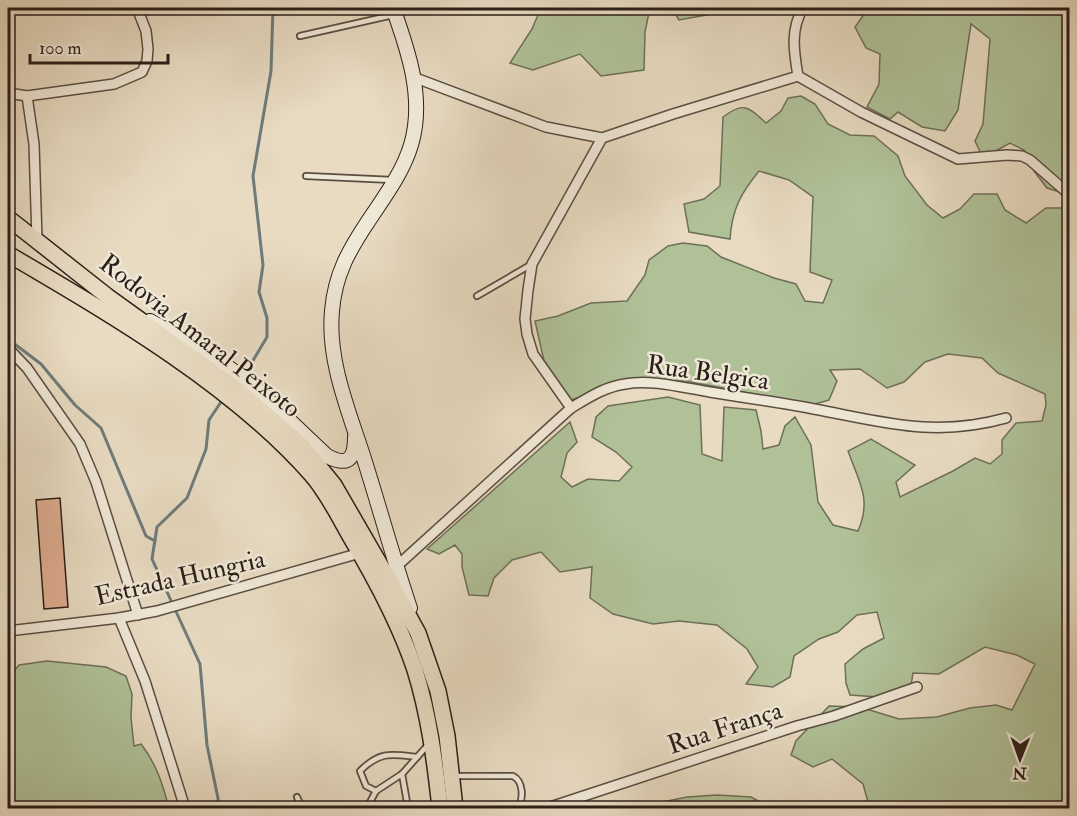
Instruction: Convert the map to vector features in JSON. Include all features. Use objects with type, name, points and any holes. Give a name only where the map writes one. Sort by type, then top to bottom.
[{"type":"highway","name":"Rodovia Amaral Peixoto","points":[[8,218],[130,312],[240,391],[303,447],[334,484],[418,633],[438,691],[447,736],[455,808]]},
{"type":"highway","name":"Rodovia Amaral Peixoto","points":[[8,254],[162,350],[225,379]]},
{"type":"highway","name":"Rodovia Amaral Peixoto","points":[[240,391],[279,441],[313,477],[360,553],[406,645],[416,671],[431,742],[440,808]]},
{"type":"main road","points":[[394,11],[411,61],[417,102],[415,128],[411,146],[395,180],[347,253],[340,269],[332,308],[331,328],[333,351],[418,633]]},
{"type":"main road","points":[[240,391],[292,421],[331,458],[346,461],[352,457],[355,451],[356,429]]},
{"type":"street","points":[[8,93],[27,96],[114,84],[142,72],[147,61],[148,49],[146,31],[137,8]]},
{"type":"street","points":[[798,76],[793,48],[797,17],[802,8]]},
{"type":"street","points":[[413,77],[546,127],[602,138],[798,76],[861,112],[958,159],[1022,156],[1030,160],[1070,195]]},
{"type":"street","points":[[27,96],[34,144],[37,240]]},
{"type":"street","points":[[571,408],[533,354],[525,319],[532,264],[602,138]]},
{"type":"street","points":[[8,348],[27,368],[80,444],[96,482],[138,615]]},
{"type":"street","name":"Rua Belgica","points":[[397,566],[571,408],[600,391],[626,384],[667,386],[910,427],[974,426],[1006,418]]},
{"type":"street","name":"Estrada Hungria","points":[[8,631],[119,618],[157,611],[360,553]]},
{"type":"street","points":[[119,618],[145,681],[185,808]]},
{"type":"street","name":"Rua França","points":[[547,808],[917,687]]},
{"type":"lane","points":[[300,36],[394,11]]},
{"type":"lane","points":[[306,176],[395,180]]},
{"type":"lane","points":[[477,296],[532,264]]},
{"type":"lane","points":[[370,808],[369,804],[376,791],[402,774],[431,742]]},
{"type":"lane","points":[[376,791],[366,786],[360,771],[372,759],[391,754],[417,758]]},
{"type":"lane","points":[[402,774],[408,808]]},
{"type":"lane","points":[[452,776],[513,776],[517,778],[522,800],[518,807],[512,808]]},
{"type":"lane","points":[[297,797],[302,808]]},
{"type":"green space","points":[[541,8],[650,8],[645,32],[644,70],[601,76],[580,54],[533,70],[510,63],[532,29]]},
{"type":"green space","points":[[672,8],[734,8],[734,10],[679,20]]},
{"type":"green space","points":[[865,8],[1069,8],[1069,195],[1047,188],[1034,171],[1024,150],[1010,143],[983,158],[975,141],[983,124],[990,39],[971,24],[958,110],[945,131],[922,127],[898,112],[890,119],[867,107],[879,84],[880,54],[866,48],[855,27],[865,13]]},
{"type":"green space","points":[[801,96],[815,104],[828,124],[850,135],[874,136],[898,156],[905,176],[927,205],[943,218],[960,209],[974,194],[997,194],[1005,210],[1026,223],[1046,208],[1067,208],[1069,210],[1069,808],[863,808],[868,802],[863,784],[832,759],[813,767],[791,755],[796,741],[829,706],[860,707],[899,719],[937,717],[970,708],[996,705],[1012,710],[1035,664],[1017,655],[985,647],[939,674],[913,673],[910,692],[892,698],[850,695],[846,683],[845,664],[863,649],[884,638],[877,612],[857,615],[838,632],[819,639],[794,656],[790,677],[773,687],[746,684],[758,667],[747,649],[717,625],[679,621],[653,624],[613,614],[590,598],[592,567],[560,572],[541,552],[512,560],[494,578],[488,596],[469,595],[462,567],[462,554],[455,545],[439,554],[427,549],[570,422],[577,442],[567,453],[561,477],[572,487],[588,479],[619,481],[632,467],[616,452],[592,437],[596,417],[608,406],[668,397],[700,405],[702,454],[722,461],[724,407],[756,410],[763,449],[779,445],[785,426],[795,417],[811,445],[818,502],[833,525],[858,531],[862,520],[864,500],[860,481],[848,451],[871,439],[915,465],[896,482],[900,497],[975,458],[990,464],[1002,454],[1002,440],[1016,423],[1042,421],[1046,405],[1045,394],[998,373],[982,358],[948,354],[925,362],[904,382],[887,388],[860,369],[830,370],[837,381],[829,400],[811,405],[686,381],[628,381],[571,400],[544,361],[535,321],[558,316],[591,303],[627,301],[645,275],[649,260],[668,246],[683,243],[707,246],[721,257],[774,278],[796,284],[805,301],[823,303],[832,280],[810,272],[813,197],[789,180],[759,171],[738,202],[730,239],[689,232],[684,204],[704,199],[720,186],[723,117],[736,109],[746,108],[766,123],[781,111],[788,98]]},
{"type":"green space","points":[[47,661],[106,667],[126,676],[132,694],[131,718],[134,746],[141,744],[151,759],[169,808],[8,808],[8,678],[19,665]]},
{"type":"green space","points":[[717,795],[751,797],[772,808],[633,808],[687,797]]},
{"type":"building","points":[[60,498],[68,607],[44,609],[36,500]]},
{"type":"waterway","points":[[245,374],[267,337],[267,318],[259,292],[263,265],[253,176],[271,71],[273,8]]},
{"type":"waterway","points":[[8,339],[41,364],[75,405],[101,428],[146,536],[155,541]]},
{"type":"waterway","points":[[220,808],[207,745],[200,664],[152,559],[157,527],[187,498],[206,449],[209,420],[223,399]]}]
